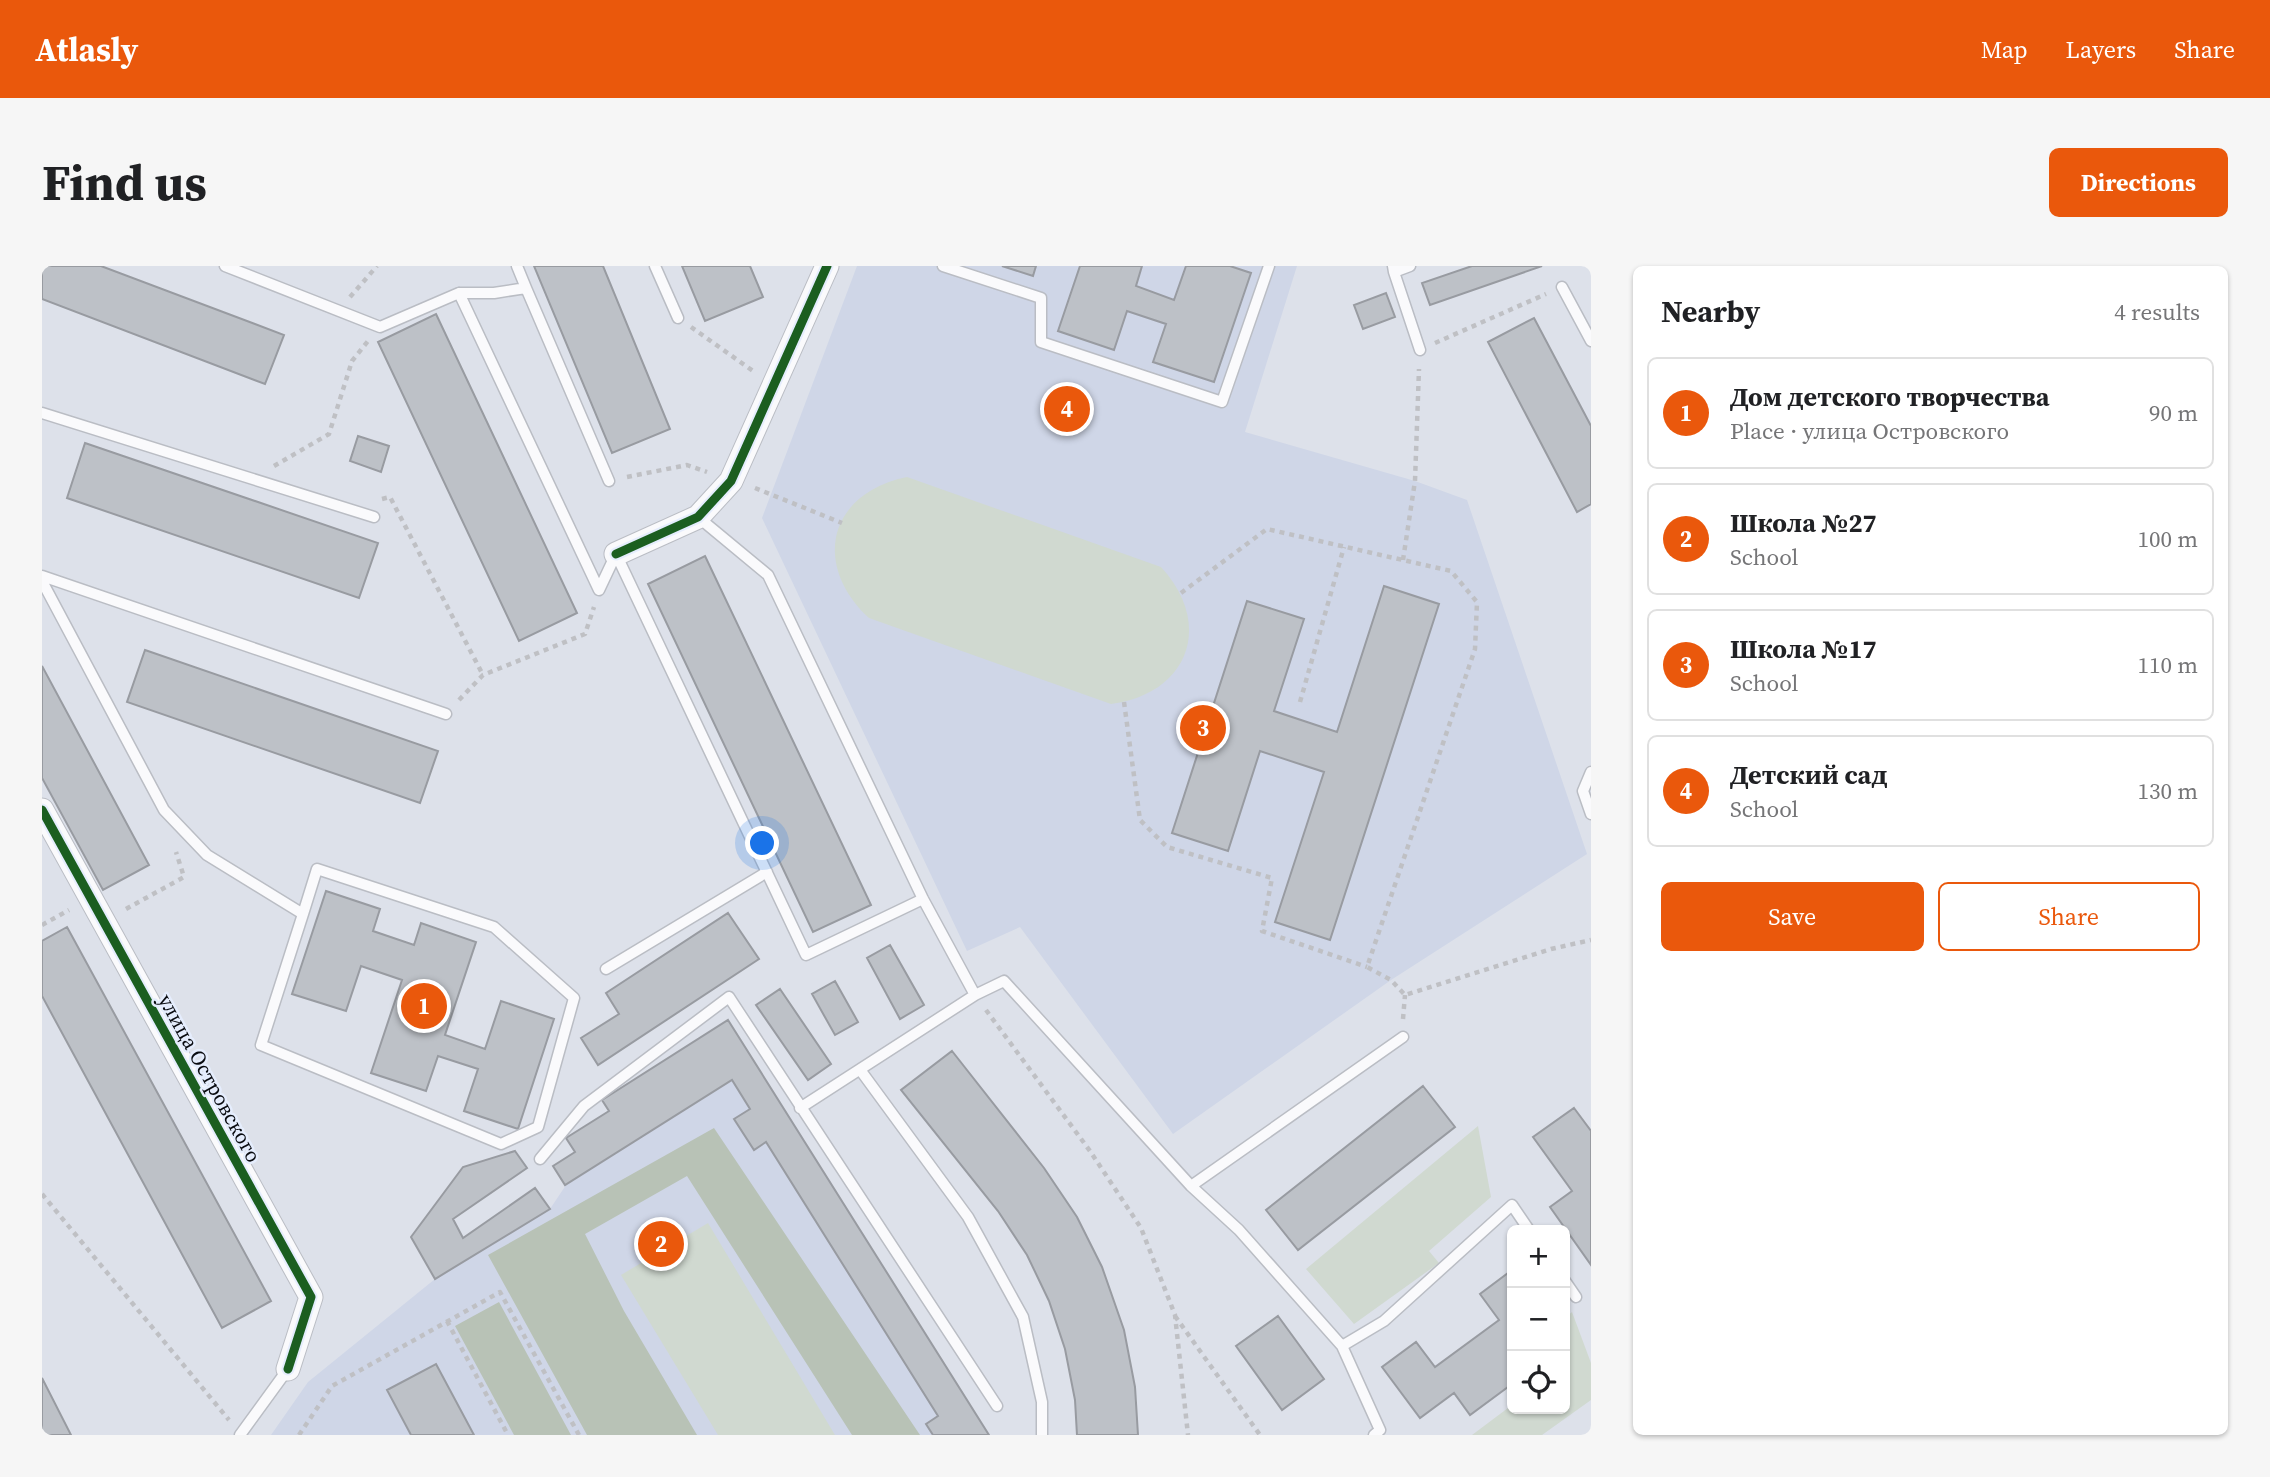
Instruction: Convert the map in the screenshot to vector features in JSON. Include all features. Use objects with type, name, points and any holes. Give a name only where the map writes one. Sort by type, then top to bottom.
[{"type":"street","points":[[616,554],[698,517],[731,481],[827,266]]},
{"type":"street","name":"улица Островского","points":[[42,812],[311,1297],[288,1369]]},
{"type":"lane","points":[[225,266],[380,327],[459,293],[495,293],[526,288]]},
{"type":"lane","points":[[517,266],[609,481]]},
{"type":"lane","points":[[655,266],[678,318]]},
{"type":"lane","points":[[943,266],[1041,298],[1041,342],[1222,402],[1269,266]]},
{"type":"lane","points":[[1410,266],[1393,269],[1420,349]]},
{"type":"lane","points":[[1562,287],[1591,341]]},
{"type":"lane","points":[[459,293],[599,590]]},
{"type":"lane","points":[[42,413],[374,517]]},
{"type":"lane","points":[[698,517],[768,575],[923,899],[975,995]]},
{"type":"lane","points":[[599,590],[616,554]]},
{"type":"lane","points":[[616,554],[806,955],[923,899]]},
{"type":"lane","points":[[42,579],[446,714]]},
{"type":"lane","points":[[42,579],[164,810],[207,855],[303,914]]},
{"type":"lane","points":[[1591,772],[1583,791],[1591,814]]},
{"type":"lane","points":[[317,869],[494,927],[574,998],[538,1127],[500,1144],[261,1045],[303,914],[317,869]]},
{"type":"lane","points":[[606,969],[767,872]]},
{"type":"lane","points":[[800,1108],[975,995],[1004,981],[1191,1186],[1239,1230],[1342,1346],[1380,1430],[1374,1435]]},
{"type":"lane","points":[[540,1159],[584,1106],[729,997],[997,1406]]},
{"type":"lane","points":[[1191,1186],[1403,1037]]},
{"type":"lane","points":[[861,1071],[968,1217],[1023,1317],[1042,1402],[1042,1435]]},
{"type":"lane","points":[[1342,1346],[1384,1321],[1511,1205],[1525,1225]]},
{"type":"lane","points":[[1570,1288],[1576,1297]]},
{"type":"lane","points":[[240,1435],[288,1369]]},
{"type":"path","points":[[337,310],[377,266]]},
{"type":"path","points":[[1402,560],[1415,481],[1420,349],[1562,287]]},
{"type":"path","points":[[678,318],[773,386]]},
{"type":"path","points":[[251,480],[329,434],[352,361],[380,327]]},
{"type":"path","points":[[609,481],[688,465],[772,492],[842,523]]},
{"type":"path","points":[[343,509],[390,497],[483,675]]},
{"type":"path","points":[[1181,593],[1267,529],[1451,571],[1477,602],[1475,649],[1367,967]]},
{"type":"path","points":[[1300,702],[1344,547]]},
{"type":"path","points":[[446,714],[483,675],[585,634],[599,590]]},
{"type":"path","points":[[1124,702],[1140,820],[1167,847],[1272,878],[1262,931],[1367,967],[1391,980],[1405,995],[1551,949],[1591,940]]},
{"type":"path","points":[[104,922],[184,877],[164,810]]},
{"type":"path","points":[[975,995],[1090,1151],[1141,1227],[1175,1315],[1260,1435]]},
{"type":"path","points":[[42,1194],[186,1365],[240,1435]]},
{"type":"path","points":[[299,1435],[332,1386],[500,1292],[579,1435]]},
{"type":"path","points":[[1175,1315],[1188,1435]]},
{"type":"path","points":[[447,1321],[508,1435]]},
{"type":"shaded area","points":[[857,266],[1297,266],[1245,432],[1415,481],[1467,500],[1587,854],[1391,980],[1173,1134],[1020,927],[967,951],[762,518]]},
{"type":"shaded area","points":[[907,477],[1161,567],[1177,589],[1187,611],[1189,633],[1185,653],[1175,671],[1159,686],[1138,698],[1111,704],[869,618],[851,597],[840,575],[835,554],[837,533],[845,514],[860,498],[881,485]]},
{"type":"shaded area","points":[[732,1080],[750,1109],[734,1119],[754,1150],[766,1142],[938,1416],[926,1424],[932,1435],[271,1435],[308,1382],[435,1279],[550,1209],[566,1185]]},
{"type":"shaded area","points":[[1478,1126],[1491,1197],[1429,1251],[1439,1263],[1354,1324],[1306,1269]]},
{"type":"shaded area","points":[[714,1128],[920,1435],[852,1435],[687,1176],[585,1234],[624,1311],[697,1435],[587,1435],[488,1255]]},
{"type":"shaded area","points":[[708,1223],[835,1435],[718,1435],[621,1275]]},
{"type":"shaded area","points":[[499,1302],[571,1435],[514,1435],[455,1326]]},
{"type":"shaded area","points":[[1572,1312],[1591,1363],[1591,1400],[1542,1435],[1472,1435],[1507,1409],[1507,1414],[1570,1414]]},
{"type":"building","points":[[42,266],[101,266],[284,335],[265,384],[42,299]]},
{"type":"building","points":[[534,266],[603,266],[670,429],[612,453]]},
{"type":"building","points":[[682,266],[750,266],[763,297],[705,321]]},
{"type":"building","points":[[1002,266],[1036,266],[1033,276]]},
{"type":"building","points":[[1080,266],[1142,266],[1136,286],[1174,300],[1186,266],[1230,266],[1251,273],[1214,382],[1153,362],[1166,324],[1127,311],[1114,350],[1058,331]]},
{"type":"building","points":[[1472,266],[1542,266],[1430,305],[1422,283]]},
{"type":"building","points":[[1386,293],[1395,317],[1363,329],[1354,305]]},
{"type":"building","points":[[436,314],[577,613],[519,641],[378,342]]},
{"type":"building","points":[[1534,318],[1591,426],[1591,504],[1577,512],[1488,342]]},
{"type":"building","points":[[358,436],[389,446],[381,472],[350,461]]},
{"type":"building","points":[[85,443],[378,543],[359,598],[67,498]]},
{"type":"building","points":[[705,556],[871,905],[813,932],[648,584]]},
{"type":"building","points":[[1384,586],[1439,604],[1330,940],[1275,922],[1324,772],[1260,751],[1228,851],[1172,833],[1247,601],[1304,619],[1274,711],[1337,732]]},
{"type":"building","points":[[145,650],[438,751],[420,803],[127,702]]},
{"type":"building","points":[[42,666],[149,865],[103,890],[42,778]]},
{"type":"building","points":[[326,891],[380,909],[373,931],[414,945],[421,923],[476,942],[445,1035],[485,1049],[501,1001],[554,1019],[518,1129],[464,1111],[478,1069],[438,1056],[426,1091],[371,1073],[402,980],[361,966],[346,1011],[292,994]]},
{"type":"building","points":[[728,913],[759,959],[598,1065],[581,1038],[619,1014],[606,993]]},
{"type":"building","points":[[67,927],[271,1301],[222,1328],[42,996],[42,941]]},
{"type":"building","points":[[890,945],[924,1005],[900,1019],[867,958]]},
{"type":"building","points":[[835,981],[858,1022],[835,1035],[812,994]]},
{"type":"building","points":[[780,989],[831,1064],[808,1080],[756,1005]]},
{"type":"building","points":[[728,1020],[989,1435],[933,1435],[926,1424],[938,1416],[766,1142],[754,1150],[734,1119],[750,1109],[732,1080],[565,1185],[553,1166],[575,1152],[566,1138],[609,1111],[602,1100]]},
{"type":"building","points":[[952,1051],[1044,1168],[1077,1217],[1102,1267],[1124,1330],[1135,1387],[1138,1435],[1077,1435],[1075,1400],[1065,1349],[1049,1301],[1027,1255],[998,1211],[901,1090]]},
{"type":"building","points":[[1423,1086],[1455,1127],[1298,1250],[1266,1210]]},
{"type":"building","points":[[1574,1108],[1591,1131],[1591,1265],[1570,1235],[1570,1225],[1563,1225],[1550,1207],[1572,1191],[1533,1137]]},
{"type":"building","points":[[515,1151],[527,1168],[453,1219],[463,1238],[535,1188],[550,1209],[435,1279],[411,1237],[463,1167]]},
{"type":"building","points":[[1507,1274],[1507,1388],[1470,1415],[1454,1393],[1420,1418],[1382,1367],[1416,1342],[1435,1367],[1499,1320],[1480,1294]]},
{"type":"building","points":[[1278,1316],[1324,1379],[1282,1410],[1236,1346]]},
{"type":"building","points":[[436,1364],[474,1435],[411,1435],[387,1390]]},
{"type":"building","points":[[42,1378],[71,1435],[42,1435]]},
{"type":"cycle path","points":[[616,554],[698,517],[731,481],[827,266]]},
{"type":"cycle path","points":[[42,810],[311,1297],[288,1369]]},
{"type":"place","name":"Детский сад","points":[[1067,409]]},
{"type":"place","name":"Школа №17","points":[[1203,728]]},
{"type":"place","name":"Дом детского творчества","points":[[424,1006]]},
{"type":"place","name":"Школа №27","points":[[661,1244]]}]
